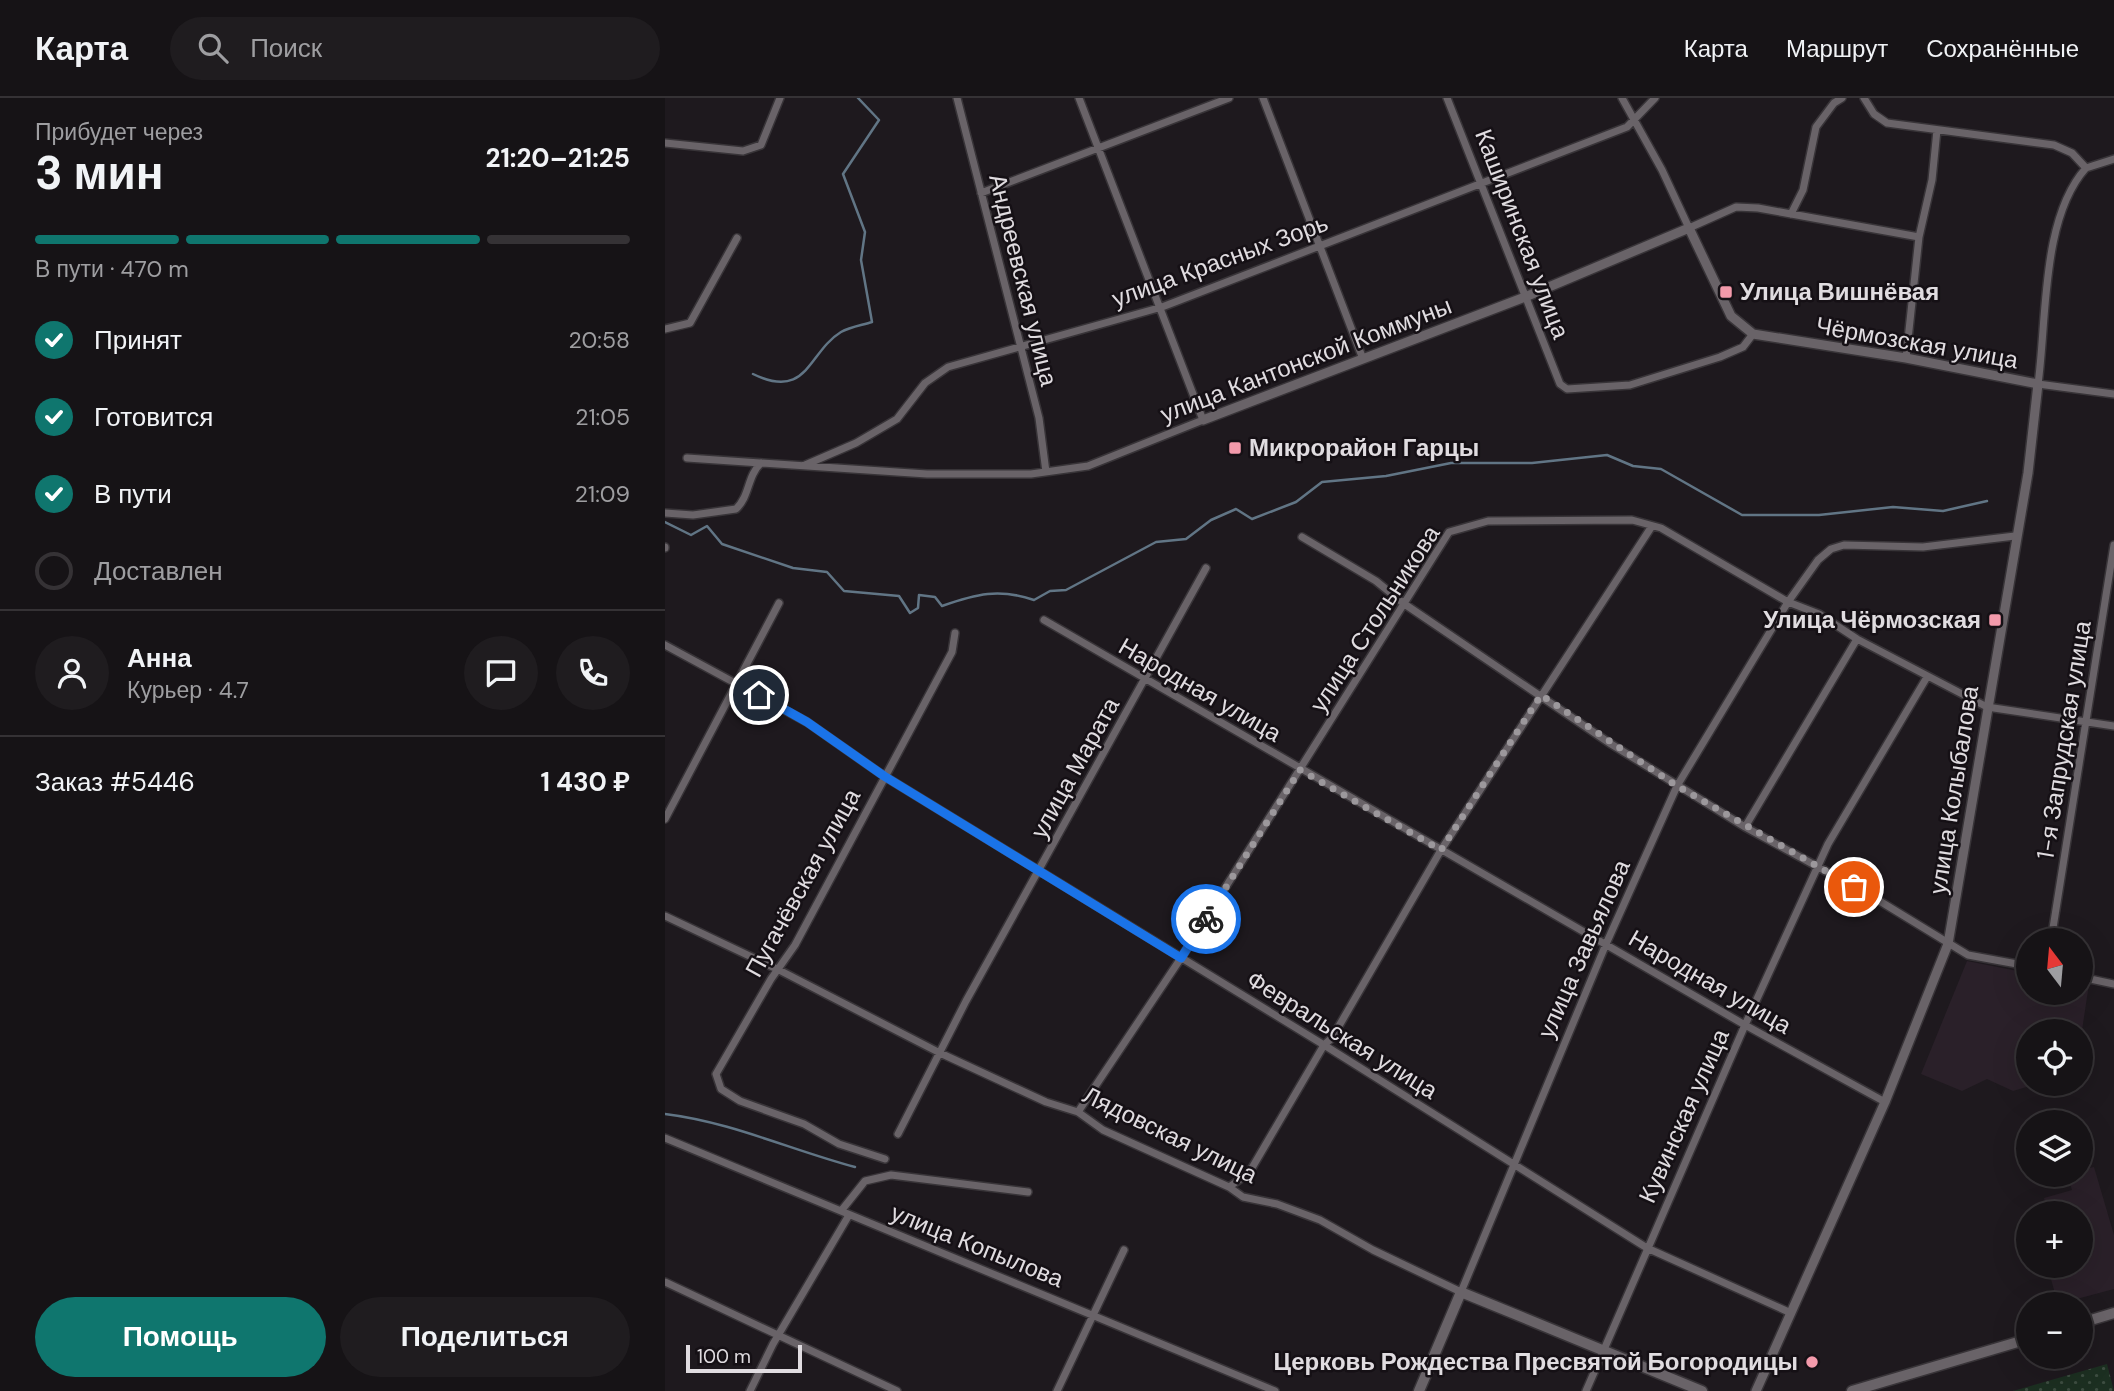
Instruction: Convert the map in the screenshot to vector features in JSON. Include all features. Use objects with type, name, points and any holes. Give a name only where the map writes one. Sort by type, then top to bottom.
[{"type":"main road","name":"Лядовская улица","points":[[1461,1292],[1702,1391]]},
{"type":"main road","name":"улица Завьялова","points":[[1419,1391],[1461,1292]]},
{"type":"main road","points":[[2093,1319],[2114,1313]]},
{"type":"main road","points":[[1852,1391],[2016,1343]]},
{"type":"street","points":[[665,144],[743,151],[761,145],[780,98]]},
{"type":"street","name":"Андреевская улица","points":[[957,98],[1039,418],[1046,472]]},
{"type":"street","points":[[1079,98],[1162,307],[1203,420]]},
{"type":"street","points":[[981,193],[1229,98]]},
{"type":"street","points":[[1263,98],[1363,359]]},
{"type":"street","name":"Каширинская улица","points":[[1447,98],[1560,384],[1567,389],[1630,385],[1720,357],[1743,347],[1753,334]]},
{"type":"street","points":[[1622,98],[1636,121],[1731,316],[1753,334]]},
{"type":"street","name":"улица Красных Зорь","points":[[805,465],[856,443],[897,419],[925,383],[947,367],[989,353],[1021,348],[1162,307],[1636,121],[1655,98]]},
{"type":"street","points":[[1791,214],[1803,190],[1816,127],[1833,103],[1842,98]]},
{"type":"street","points":[[1864,98],[1874,114],[1887,123],[2054,145],[2072,153],[2085,168],[2114,159]]},
{"type":"street","points":[[1906,358],[1919,237],[1932,180],[1937,130]]},
{"type":"street","name":"улица Колыбалова","points":[[1756,1391],[1885,1102],[1948,944],[2015,536],[2028,473],[2046,285],[2055,236],[2074,181],[2085,168]]},
{"type":"street","name":"улица Кантонской Коммуны","points":[[687,458],[927,474],[1046,472],[1088,466],[1525,297],[1735,206],[1919,237]]},
{"type":"street","points":[[667,329],[690,323],[737,238]]},
{"type":"street","name":"Чёрмозская улица","points":[[1753,334],[1906,358],[2038,384],[2114,394]]},
{"type":"street","points":[[665,513],[693,515],[736,509],[752,471],[762,463]]},
{"type":"street","name":"улица Стольникова","points":[[1078,1112],[1181,958],[1449,532],[1488,521],[1574,518],[1632,520],[1661,528],[1788,601],[1819,614],[1857,639],[1987,708],[2114,726]]},
{"type":"street","points":[[1229,1187],[1249,1172],[1324,1045],[1332,1038],[1441,850],[1652,526]]},
{"type":"street","name":"улица Завьялова","points":[[1461,1292],[1606,944],[1677,786],[1788,601],[1818,560],[1831,549],[1844,545],[1923,547],[2015,536]]},
{"type":"street","points":[[1302,537],[1376,581],[1403,603],[1677,786],[1745,827],[1968,955],[2016,964]]},
{"type":"street","name":"1-я Запрудская улица","points":[[2053,928],[2114,545]]},
{"type":"street","name":"улица Марата","points":[[898,1134],[1206,568]]},
{"type":"street","points":[[665,819],[779,603]]},
{"type":"street","name":"Народная улица","points":[[1044,620],[1300,770],[1745,1025],[1885,1102]]},
{"type":"street","name":"Пугачёвская улица","points":[[885,1159],[839,1144],[804,1124],[740,1101],[721,1089],[716,1074],[779,970],[952,652],[955,634]]},
{"type":"street","points":[[1745,827],[1857,639]]},
{"type":"street","name":"Февральская улица","points":[[665,645],[736,681],[807,722],[884,776],[1324,1045],[1647,1248],[1791,1314]]},
{"type":"street","name":"Кувинская улица","points":[[1586,1391],[1745,1025],[1818,867],[1927,677]]},
{"type":"street","name":"Лядовская улица","points":[[665,916],[779,970],[940,1053],[1078,1112],[1103,1130],[1229,1187],[1243,1197],[1277,1204],[1320,1220],[1373,1250],[1461,1292]]},
{"type":"street","points":[[2093,980],[2114,984]]},
{"type":"street","name":"улица Копылова","points":[[665,1138],[934,1247],[1275,1391]]},
{"type":"street","points":[[750,1391],[845,1213],[865,1181],[891,1175],[1028,1192]]},
{"type":"street","points":[[1057,1391],[1124,1250]]},
{"type":"street","points":[[665,1282],[897,1391]]},
{"type":"shaded area","points":[[1967,961],[2016,971],[2016,1005],[2086,1005],[2084,1019],[2016,1019],[2016,1090],[1987,1079],[1962,1091],[1921,1074]]},
{"type":"shaded area","points":[[2093,1167],[2114,1235],[2114,1289],[2093,1295],[2093,1292],[2055,1292],[2051,1278],[2093,1278],[2093,1201],[2045,1201],[2044,1198],[2072,1190],[2071,1187],[2093,1187]]},
{"type":"green space","points":[[2107,1364],[2114,1391],[2013,1391],[2093,1369]]},
{"type":"waterway","points":[[753,374],[771,381],[785,382],[796,378],[841,332],[872,322],[861,260],[865,232],[843,174],[879,120],[858,98]]},
{"type":"waterway","points":[[665,522],[691,535],[707,526],[722,544],[793,568],[827,572],[844,591],[899,596],[910,613],[918,608],[919,595],[935,597],[942,606],[966,598],[998,593],[1034,600],[1050,591],[1066,590],[1156,542],[1186,539],[1211,520],[1236,509],[1252,519],[1296,502],[1322,482],[1386,476],[1451,463],[1532,463],[1607,455],[1633,466],[1661,469],[1742,515],[1819,515],[1893,507],[1943,511],[1987,501]]},
{"type":"waterway","points":[[665,1114],[714,1123],[855,1167]]},
{"type":"way so far","points":[[1206,919],[1300,770],[1441,850],[1541,695],[1677,786],[1854,887]]},
{"type":"place","name":"Улица Вишнёвая","points":[[1726,292]]},
{"type":"place","name":"Микрорайон Гарцы","points":[[1235,448]]},
{"type":"place","name":"Улица Чёрмозская","points":[[1995,620]]},
{"type":"place","name":"Церковь Рождества Пресвятой Богородицы","points":[[1812,1362]]},
{"type":"route","points":[[759,695],[807,722],[884,776],[1181,958],[1206,919]]}]
